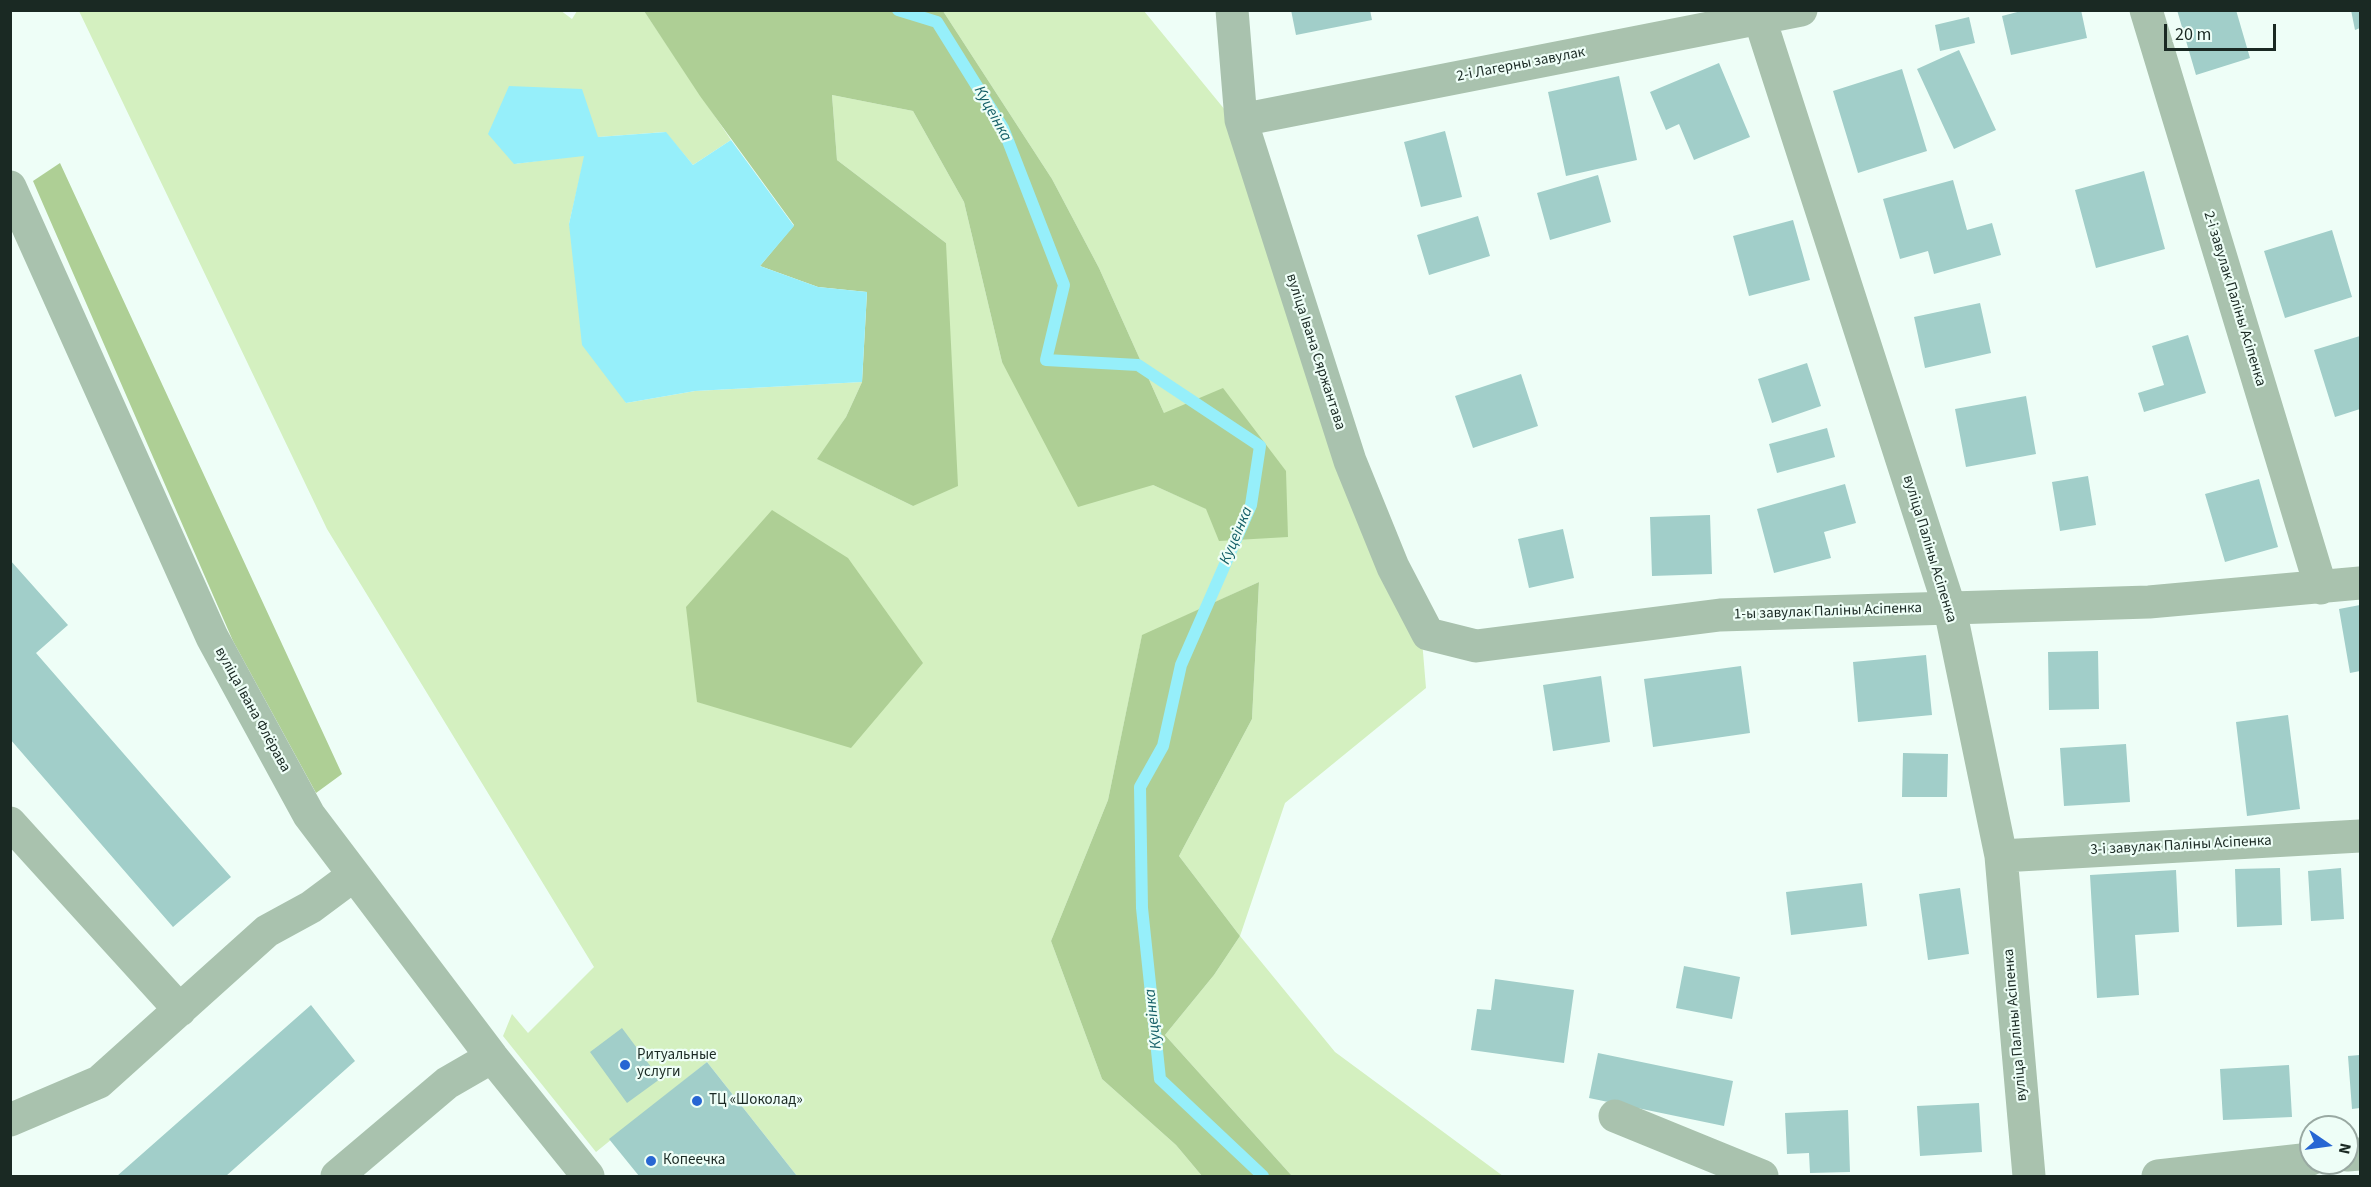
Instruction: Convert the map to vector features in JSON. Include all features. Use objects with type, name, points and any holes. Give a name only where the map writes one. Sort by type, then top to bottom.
[{"type":"street","name":"вуліца Івана Сяржантава","points":[[1232,10],[1241,120],[1350,462],[1393,567],[1428,634],[1476,646]]},
{"type":"street","name":"2-і Лагерны завулак","points":[[1241,120],[1757,15],[1801,10]]},
{"type":"street","name":"2-і завулак Паліны Асіпенка","points":[[2146,10],[2321,588]]},
{"type":"street","name":"вуліца Паліны Асіпенка","points":[[1757,15],[1950,609],[2001,856],[2029,1176]]},
{"type":"street","name":"вуліца Івана Флёрава","points":[[10,187],[212,637],[309,815],[492,1057],[588,1176]]},
{"type":"street","name":"1-ы завулак Паліны Асіпенка","points":[[1476,646],[1720,615],[2149,602],[2361,583]]},
{"type":"street","points":[[10,823],[180,1010]]},
{"type":"street","name":"3-і завулак Паліны Асіпенка","points":[[2001,856],[2361,836]]},
{"type":"street","points":[[10,1120],[99,1082],[267,931],[311,907],[354,875]]},
{"type":"street","points":[[337,1176],[447,1083],[492,1057]]},
{"type":"street","points":[[1615,1116],[1762,1176]]},
{"type":"street","points":[[2158,1176],[2299,1161]]},
{"type":"green space","points":[[560,10],[572,19],[577,11],[644,11],[731,140],[693,165],[665,132],[598,137],[514,164],[585,155],[569,224],[626,403],[695,391],[862,382],[846,417],[818,459],[913,506],[946,243],[837,160],[832,95],[913,111],[964,202],[1002,362],[1153,485],[1207,509],[1288,537],[1164,413],[1099,268],[1052,179],[943,11],[1144,11],[1266,160],[1348,423],[1420,616],[1426,688],[1285,803],[1240,936],[1179,856],[1252,719],[1259,582],[1142,636],[1108,800],[1051,941],[1102,1079],[1176,1145],[1202,1176],[797,1176],[707,1062],[596,1152],[503,1036],[512,1014],[528,1033],[594,967],[327,529],[79,11]]},
{"type":"green space","points":[[644,11],[943,11],[1052,179],[1099,268],[1164,413],[1223,388],[1286,471],[1288,537],[1219,541],[1206,509],[1153,485],[1078,507],[1002,362],[964,202],[913,111],[832,95],[837,160],[946,243],[958,486],[913,506],[817,459],[846,417],[862,382],[867,292],[818,287],[760,266],[794,225],[700,96]]},
{"type":"green space","points":[[60,163],[342,774],[316,793],[233,641],[33,181]]},
{"type":"green space","points":[[772,510],[848,558],[923,663],[851,748],[697,702],[686,607]]},
{"type":"green space","points":[[1259,582],[1252,719],[1179,856],[1240,936],[1214,975],[1165,1035],[1292,1176],[1202,1176],[1176,1145],[1102,1079],[1051,941],[1108,800],[1142,635]]},
{"type":"green space","points":[[1240,936],[1335,1052],[1503,1176],[1292,1176],[1165,1035],[1214,975]]},
{"type":"water","points":[[509,86],[582,89],[598,137],[666,132],[693,165],[731,140],[794,226],[760,266],[818,287],[867,292],[862,382],[695,391],[626,403],[582,345],[569,224],[584,156],[514,164],[488,134]]},
{"type":"building","points":[[1291,10],[1370,10],[1372,20],[1296,35]]},
{"type":"building","points":[[2025,10],[2081,10],[2087,38],[2011,55],[2002,16]]},
{"type":"building","points":[[2177,10],[2236,10],[2250,58],[2196,75]]},
{"type":"building","points":[[2351,10],[2360,10],[2360,28],[2355,30]]},
{"type":"building","points":[[1969,17],[1975,43],[1940,51],[1935,25]]},
{"type":"building","points":[[1959,50],[1996,130],[1954,149],[1917,69]]},
{"type":"building","points":[[1719,63],[1750,137],[1694,160],[1679,124],[1666,130],[1650,92]]},
{"type":"building","points":[[1902,69],[1927,151],[1858,173],[1833,91]]},
{"type":"building","points":[[1619,76],[1637,160],[1566,176],[1548,92]]},
{"type":"building","points":[[1445,131],[1462,197],[1421,207],[1404,142]]},
{"type":"building","points":[[2144,171],[2165,249],[2096,268],[2075,190]]},
{"type":"building","points":[[1598,175],[1611,222],[1550,240],[1537,193]]},
{"type":"building","points":[[1953,180],[1967,230],[1992,223],[2001,255],[1934,274],[1928,251],[1900,259],[1883,199]]},
{"type":"building","points":[[1478,216],[1490,256],[1429,275],[1417,235]]},
{"type":"building","points":[[1793,220],[1810,280],[1749,296],[1733,236]]},
{"type":"building","points":[[2332,230],[2352,297],[2285,318],[2264,251]]},
{"type":"building","points":[[1980,303],[1991,353],[1925,368],[1914,317]]},
{"type":"building","points":[[2188,335],[2206,393],[2144,412],[2138,393],[2164,385],[2152,346]]},
{"type":"building","points":[[2360,336],[2360,409],[2335,417],[2314,350]]},
{"type":"building","points":[[1807,363],[1821,406],[1772,423],[1758,379]]},
{"type":"building","points":[[1521,374],[1538,426],[1473,448],[1455,396]]},
{"type":"building","points":[[2026,396],[2036,454],[1966,467],[1955,409]]},
{"type":"building","points":[[1827,428],[1835,457],[1777,473],[1769,444]]},
{"type":"building","points":[[2088,476],[2096,525],[2060,531],[2052,482]]},
{"type":"building","points":[[2259,479],[2278,547],[2225,562],[2205,494]]},
{"type":"building","points":[[1845,484],[1856,523],[1824,532],[1831,558],[1774,573],[1757,509]]},
{"type":"building","points":[[1710,515],[1712,574],[1652,576],[1650,517]]},
{"type":"building","points":[[1563,529],[1574,578],[1529,588],[1518,539]]},
{"type":"building","points":[[10,560],[68,625],[36,653],[231,877],[173,927],[10,739]]},
{"type":"building","points":[[2360,605],[2360,671],[2350,673],[2339,609]]},
{"type":"building","points":[[2098,651],[2099,709],[2049,710],[2048,652]]},
{"type":"building","points":[[1926,655],[1932,715],[1858,722],[1853,662]]},
{"type":"building","points":[[1741,666],[1750,733],[1653,747],[1644,679]]},
{"type":"building","points":[[1601,676],[1610,742],[1553,751],[1543,685]]},
{"type":"building","points":[[2288,715],[2300,809],[2247,816],[2236,722]]},
{"type":"building","points":[[2126,744],[2130,802],[2064,806],[2060,748]]},
{"type":"building","points":[[1903,753],[1948,754],[1947,797],[1902,797]]},
{"type":"building","points":[[2280,868],[2282,925],[2237,927],[2235,869]]},
{"type":"building","points":[[2341,868],[2344,919],[2311,921],[2308,871]]},
{"type":"building","points":[[2176,870],[2179,932],[2135,935],[2139,995],[2097,998],[2090,875]]},
{"type":"building","points":[[1862,883],[1867,926],[1791,935],[1786,892]]},
{"type":"building","points":[[1960,888],[1969,954],[1928,960],[1919,894]]},
{"type":"building","points":[[1684,966],[1740,977],[1732,1019],[1676,1008]]},
{"type":"building","points":[[1495,979],[1574,990],[1564,1063],[1471,1050],[1477,1009],[1491,1010]]},
{"type":"building","points":[[311,1005],[355,1061],[226,1176],[117,1176]]},
{"type":"building","name":"Ритуальные услуги","points":[[622,1028],[660,1079],[627,1103],[590,1052]]},
{"type":"building","points":[[1598,1053],[1733,1081],[1724,1126],[1589,1098]]},
{"type":"building","points":[[2360,1055],[2360,1108],[2352,1109],[2348,1056]]},
{"type":"building","name":"ТЦ «Шоколад»","points":[[707,1062],[797,1176],[639,1176],[609,1139]]},
{"type":"building","points":[[2289,1065],[2292,1117],[2223,1120],[2220,1069]]},
{"type":"building","points":[[1979,1103],[1982,1152],[1920,1156],[1917,1106]]},
{"type":"building","points":[[1848,1110],[1850,1172],[1810,1173],[1809,1153],[1787,1154],[1785,1113]]},
{"type":"waterway","name":"Куцеінка","points":[[898,10],[937,22],[1003,128],[1064,285],[1046,360],[1138,365],[1260,446],[1251,505],[1181,665],[1163,746],[1140,787],[1142,908],[1160,1079],[1263,1176]]},
{"type":"place","name":"Ритуальные услуги","points":[[625,1065]]},
{"type":"place","name":"ТЦ «Шоколад»","points":[[697,1101]]},
{"type":"place","name":"Копеечка","points":[[651,1161]]}]
